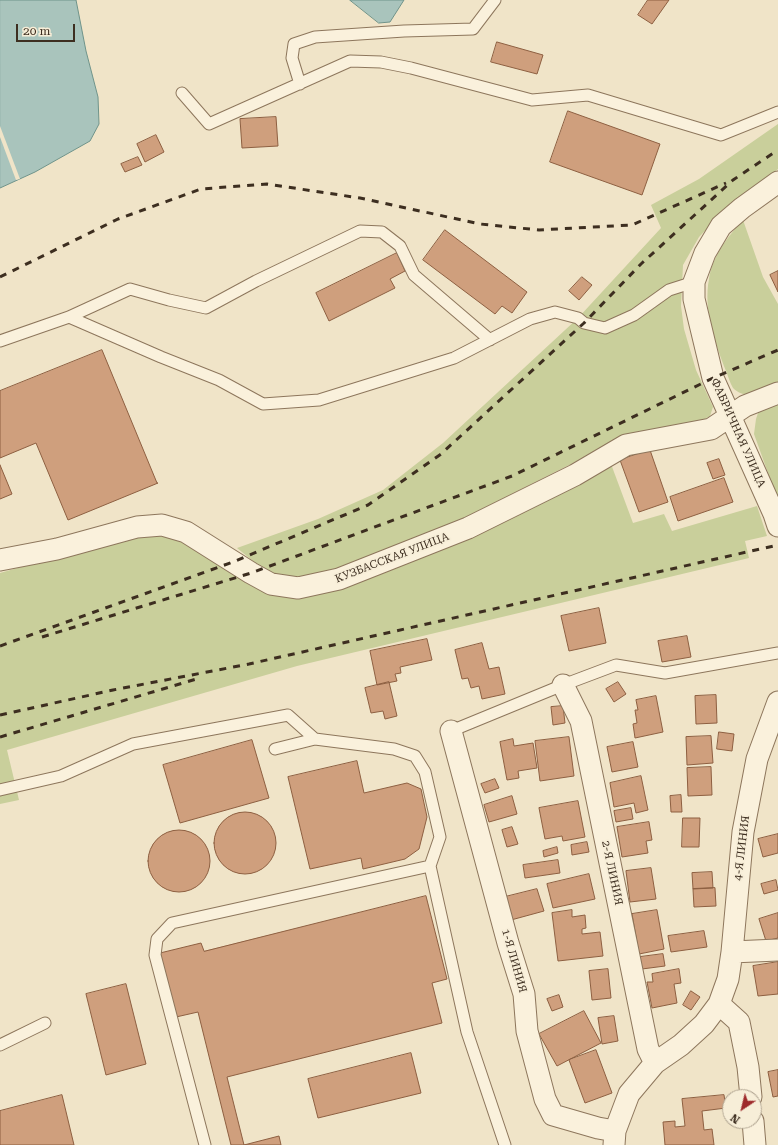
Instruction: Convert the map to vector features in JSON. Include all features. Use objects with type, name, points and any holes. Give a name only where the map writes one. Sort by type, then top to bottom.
[{"type":"street","name":"ФАБРИЧНАЯ УЛИЦА","points":[[778,182],[742,208],[721,226],[705,253],[694,282],[694,299],[712,378],[774,514],[778,526]]},
{"type":"street","name":"КУЗБАССКАЯ УЛИЦА","points":[[0,560],[57,549],[137,528],[162,525],[186,532],[271,584],[298,588],[339,579],[468,528],[575,475],[626,445],[710,429],[745,406],[778,393]]},
{"type":"street","name":"2-Я ЛИНИЯ","points":[[563,685],[581,721],[648,1049],[654,1063]]},
{"type":"street","name":"4-Я ЛИНИЯ","points":[[614,1138],[629,1094],[654,1063],[681,1045],[704,1024],[719,1004],[728,978],[732,952],[743,832],[757,759],[778,702]]},
{"type":"street","name":"1-Я ЛИНИЯ","points":[[451,732],[506,936],[524,994],[527,1031],[545,1099],[554,1115],[598,1128],[614,1138]]},
{"type":"street","points":[[732,952],[778,950]]},
{"type":"street","points":[[719,1004],[739,1022],[748,1067],[750,1089]]},
{"type":"street","points":[[754,1129],[755,1145]]},
{"type":"lane","points":[[300,84],[292,58],[294,44],[315,37],[404,31],[473,29],[495,0]]},
{"type":"lane","points":[[182,93],[209,124],[350,61],[382,62],[411,68],[532,100],[588,95],[721,135],[778,112]]},
{"type":"lane","points":[[0,341],[68,317],[130,289],[169,300],[206,308],[256,281],[360,230],[382,232],[400,246],[414,275],[490,340]]},
{"type":"lane","points":[[68,317],[219,380],[263,404],[319,400],[454,358],[530,319],[555,312],[578,318],[584,323],[605,328],[634,315],[669,290],[694,282]]},
{"type":"lane","points":[[451,732],[563,685],[616,665],[665,673],[778,653]]},
{"type":"lane","points":[[0,790],[61,776],[133,744],[288,715],[315,739]]},
{"type":"lane","points":[[275,749],[315,739],[394,749],[415,756],[425,772],[440,837],[430,866],[467,1032],[505,1145]]},
{"type":"lane","points":[[205,1145],[155,955],[157,939],[172,923],[430,866]]},
{"type":"lane","points":[[0,1045],[45,1023]]},
{"type":"green space","points":[[778,124],[778,169],[728,207],[699,237],[683,265],[681,306],[684,329],[696,370],[713,407],[710,416],[701,421],[623,435],[573,463],[466,517],[335,570],[299,579],[274,576],[237,548],[318,519],[383,490],[443,443],[578,318],[661,228],[651,205],[699,179]]},
{"type":"green space","points":[[743,220],[763,277],[778,304],[778,386],[752,395],[738,392],[731,384],[714,338],[708,303],[709,279],[713,263],[726,240]]},
{"type":"green space","points":[[778,401],[778,501],[754,434],[756,419],[760,407]]},
{"type":"green space","points":[[611,464],[633,523],[664,514],[672,531],[757,506],[767,536],[745,541],[749,558],[297,666],[7,750],[19,800],[0,804],[0,573],[109,542],[155,535],[181,540],[296,597]]},
{"type":"water","points":[[0,0],[76,0],[86,51],[98,97],[99,124],[90,141],[35,172],[0,188]]},
{"type":"water","points":[[350,0],[404,0],[390,22],[379,23]]},
{"type":"pier","points":[[0,126],[20,179],[16,180],[0,137]]},
{"type":"building","points":[[648,0],[669,0],[652,24],[638,15]]},
{"type":"building","points":[[497,42],[543,55],[537,74],[491,62]]},
{"type":"building","points":[[568,111],[660,144],[642,195],[550,162]]},
{"type":"building","points":[[276,117],[278,146],[242,148],[240,119]]},
{"type":"building","points":[[156,135],[164,152],[145,162],[137,144]]},
{"type":"building","points":[[138,157],[142,165],[125,172],[121,164]]},
{"type":"building","points":[[445,230],[527,292],[512,313],[502,306],[495,314],[423,260]]},
{"type":"building","points":[[397,253],[405,271],[390,279],[395,288],[329,321],[316,293]]},
{"type":"building","points":[[778,271],[778,292],[770,275]]},
{"type":"building","points":[[582,277],[592,285],[579,300],[569,291]]},
{"type":"building","points":[[102,350],[158,483],[68,520],[36,443],[0,458],[0,391]]},
{"type":"building","points":[[650,450],[668,502],[639,512],[620,460]]},
{"type":"building","points":[[719,459],[725,475],[713,479],[707,463]]},
{"type":"building","points":[[0,465],[12,494],[0,499]]},
{"type":"building","points":[[724,478],[733,502],[678,521],[670,497]]},
{"type":"building","points":[[599,608],[606,643],[569,651],[561,616]]},
{"type":"building","points":[[687,636],[691,657],[662,662],[658,641]]},
{"type":"building","points":[[427,639],[432,660],[400,667],[401,673],[395,674],[397,681],[377,685],[370,651]]},
{"type":"building","points":[[482,643],[489,669],[499,667],[505,694],[482,699],[479,686],[471,688],[468,678],[462,679],[455,650]]},
{"type":"building","points":[[389,682],[397,716],[385,719],[383,711],[371,713],[365,688]]},
{"type":"building","points":[[618,682],[626,694],[614,702],[606,689]]},
{"type":"building","points":[[716,695],[717,723],[696,724],[695,696]]},
{"type":"building","points":[[656,696],[663,732],[635,738],[633,724],[637,723],[635,710],[638,710],[636,700]]},
{"type":"building","points":[[563,706],[565,723],[553,725],[551,707]]},
{"type":"building","points":[[719,732],[734,734],[732,751],[717,749]]},
{"type":"building","points":[[711,736],[713,763],[687,765],[686,737]]},
{"type":"building","points":[[569,737],[574,776],[540,781],[535,741]]},
{"type":"building","points":[[513,739],[514,746],[533,743],[537,768],[518,771],[519,778],[507,780],[500,742]]},
{"type":"building","points":[[252,740],[269,798],[180,823],[163,765]]},
{"type":"building","points":[[633,742],[638,767],[612,772],[607,747]]},
{"type":"building","points":[[357,761],[364,793],[407,783],[421,789],[427,817],[419,849],[405,859],[363,869],[361,858],[310,869],[288,777]]},
{"type":"building","points":[[711,767],[712,795],[688,796],[687,768]]},
{"type":"building","points":[[641,776],[648,810],[636,813],[634,803],[614,807],[610,783]]},
{"type":"building","points":[[495,779],[499,788],[485,793],[481,784]]},
{"type":"building","points":[[681,795],[682,812],[671,812],[670,796]]},
{"type":"building","points":[[512,796],[517,814],[489,822],[484,805]]},
{"type":"building","points":[[578,801],[585,837],[563,841],[562,836],[545,839],[539,808]]},
{"type":"building","points":[[631,808],[633,819],[616,822],[614,811]]},
{"type":"building","points":[[239,812],[251,812],[267,821],[274,831],[276,843],[274,855],[267,865],[251,874],[239,874],[228,869],[219,860],[214,849],[214,837],[219,826],[228,817]]},
{"type":"building","points":[[683,818],[700,818],[699,847],[682,847]]},
{"type":"building","points":[[649,822],[652,840],[646,841],[648,853],[622,857],[617,827]]},
{"type":"building","points":[[512,827],[518,844],[507,847],[502,830]]},
{"type":"building","points":[[179,830],[191,832],[201,839],[208,849],[210,861],[208,873],[201,883],[191,890],[179,892],[167,890],[157,883],[150,873],[148,861],[150,849],[157,839],[167,832]]},
{"type":"building","points":[[778,834],[778,853],[763,857],[758,839]]},
{"type":"building","points":[[587,842],[589,852],[572,855],[571,845]]},
{"type":"building","points":[[557,847],[558,853],[544,857],[543,851]]},
{"type":"building","points":[[558,860],[560,873],[525,878],[523,865]]},
{"type":"building","points":[[651,868],[656,899],[630,902],[626,871]]},
{"type":"building","points":[[712,872],[713,888],[693,889],[692,873]]},
{"type":"building","points":[[589,874],[595,899],[553,908],[547,884]]},
{"type":"building","points":[[776,880],[778,890],[764,894],[761,884]]},
{"type":"building","points":[[715,888],[716,906],[694,907],[693,889]]},
{"type":"building","points":[[537,889],[544,911],[511,920],[505,897]]},
{"type":"building","points":[[426,896],[447,979],[432,983],[442,1023],[227,1077],[244,1145],[231,1145],[198,1012],[176,1017],[160,953],[201,943],[204,951]]},
{"type":"building","points":[[572,910],[572,917],[585,915],[586,928],[582,929],[582,934],[600,932],[603,956],[558,961],[552,913]]},
{"type":"building","points":[[657,910],[664,949],[639,954],[632,914]]},
{"type":"building","points":[[778,913],[778,938],[766,941],[759,919]]},
{"type":"building","points":[[704,931],[707,947],[671,952],[668,936]]},
{"type":"building","points":[[663,954],[665,966],[642,969],[640,957]]},
{"type":"building","points":[[778,962],[778,994],[758,996],[753,966]]},
{"type":"building","points":[[608,969],[611,998],[592,1000],[589,971]]},
{"type":"building","points":[[679,969],[681,983],[674,984],[677,1003],[652,1008],[647,982],[653,982],[652,974]]},
{"type":"building","points":[[126,984],[146,1064],[106,1075],[86,994]]},
{"type":"building","points":[[691,991],[700,997],[691,1010],[683,1005]]},
{"type":"building","points":[[559,995],[563,1007],[552,1011],[547,999]]},
{"type":"building","points":[[584,1011],[601,1043],[557,1066],[539,1034]]},
{"type":"building","points":[[614,1016],[618,1041],[602,1044],[598,1018]]},
{"type":"building","points":[[596,1050],[612,1093],[585,1103],[569,1060]]},
{"type":"building","points":[[411,1053],[421,1093],[318,1118],[308,1079]]},
{"type":"building","points":[[778,1070],[778,1096],[773,1097],[768,1072]]},
{"type":"building","points":[[62,1095],[74,1145],[0,1145],[0,1111]]},
{"type":"building","points":[[722,1095],[722,1108],[702,1111],[704,1130],[712,1129],[714,1145],[665,1145],[663,1122],[675,1121],[675,1127],[685,1126],[682,1099]]},
{"type":"building","points":[[279,1136],[281,1145],[244,1145]]},
{"type":"railway","points":[[0,646],[233,562],[368,505],[441,454],[584,323],[641,264],[733,180],[778,150]]},
{"type":"railway","points":[[0,277],[118,219],[201,189],[267,184],[360,198],[480,224],[539,230],[632,225],[726,183]]},
{"type":"railway","points":[[42,637],[251,573],[512,476],[713,378],[778,350]]},
{"type":"railway","points":[[0,715],[113,690],[249,664],[778,545]]},
{"type":"railway","points":[[0,737],[200,678]]}]
